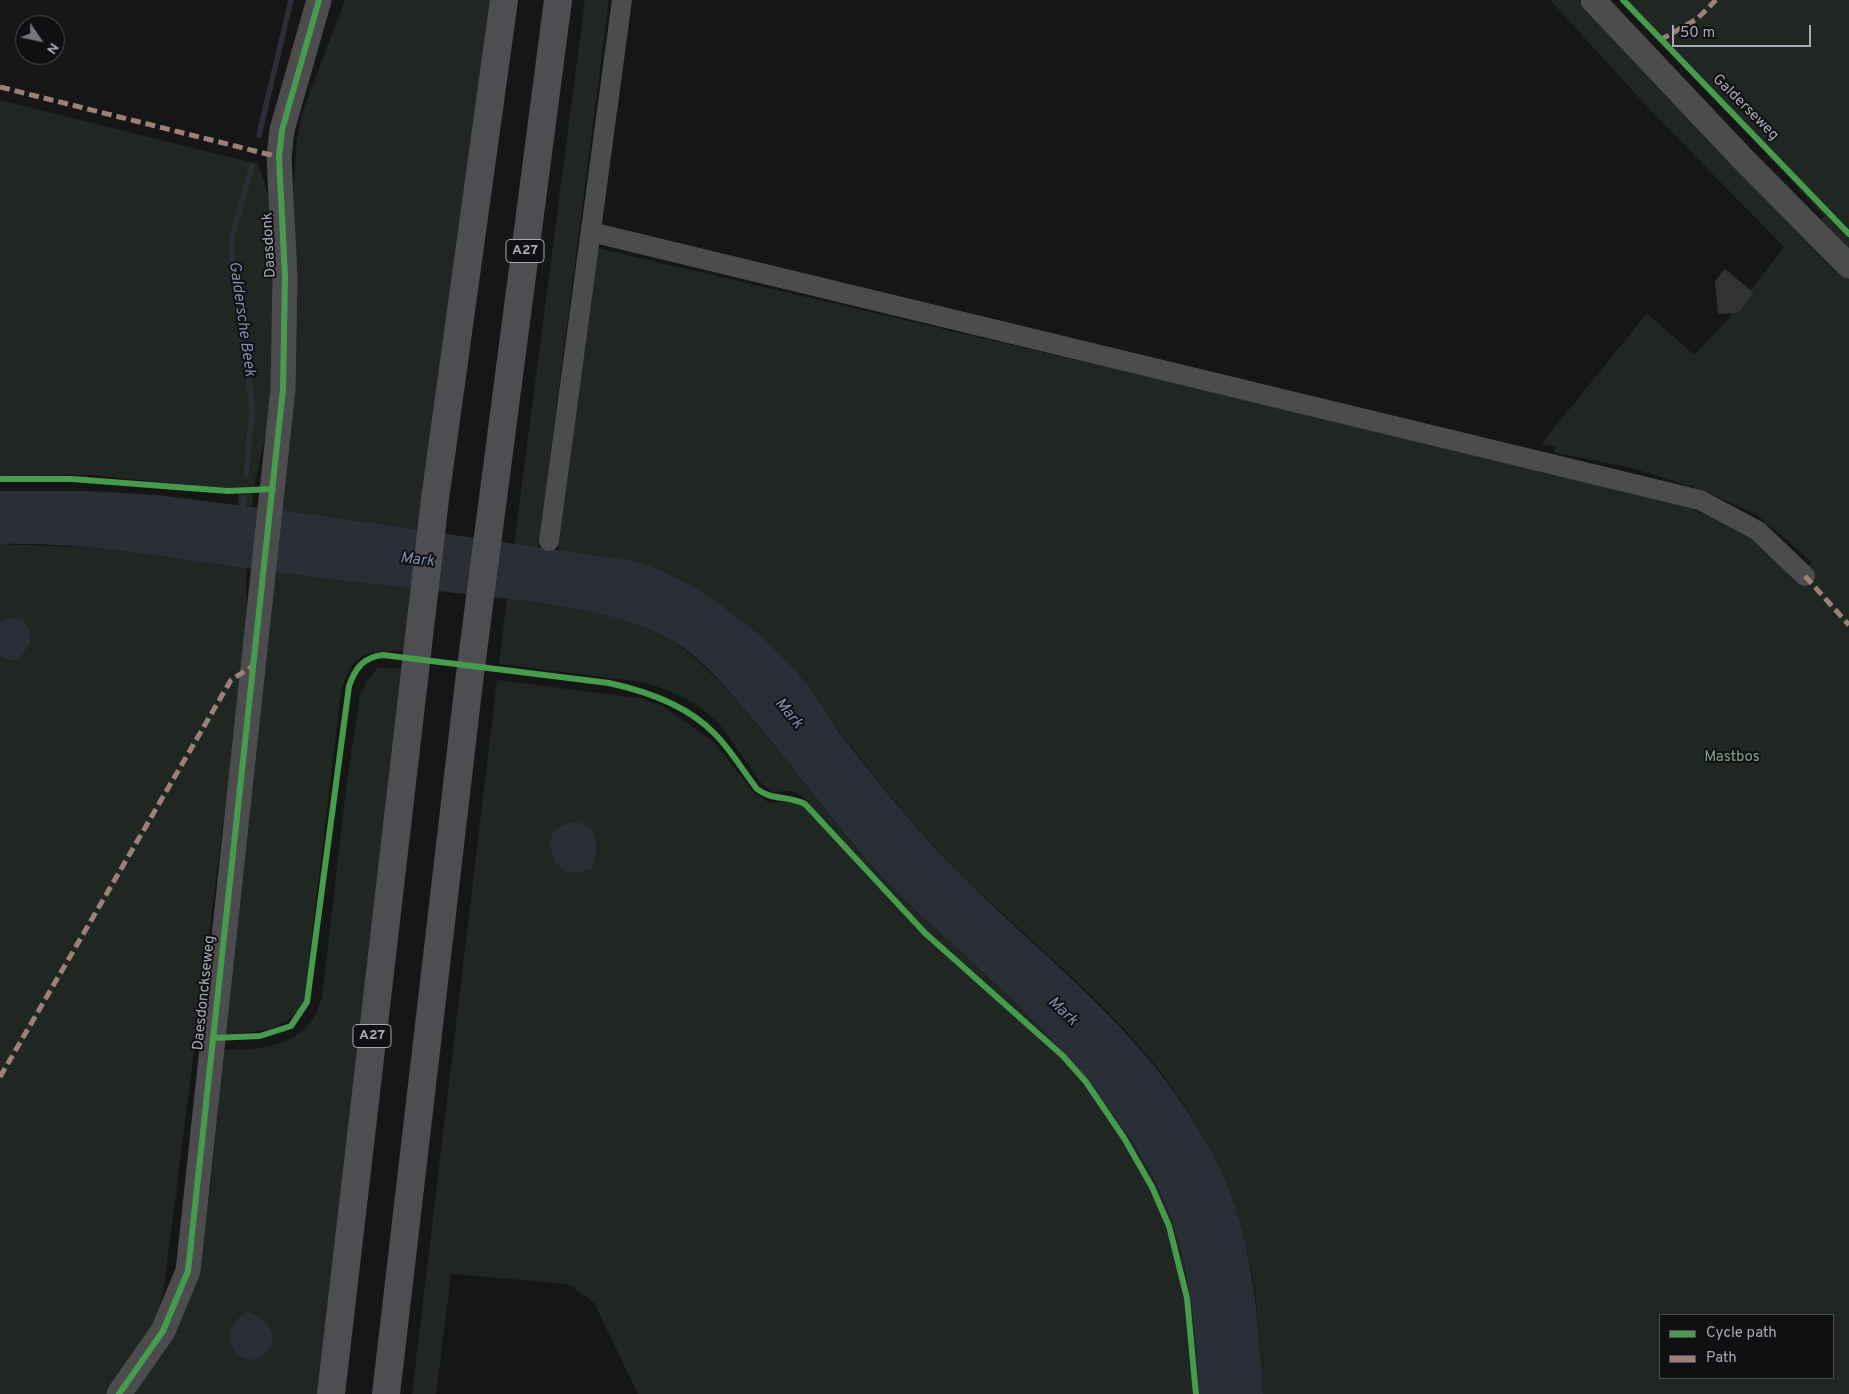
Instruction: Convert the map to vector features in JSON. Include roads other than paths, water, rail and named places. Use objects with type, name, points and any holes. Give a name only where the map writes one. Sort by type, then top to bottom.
[{"type":"highway","name":"A27","points":[[331,1394],[435,499],[504,0]]},
{"type":"highway","name":"A27","points":[[386,1394],[469,682],[558,0]]},
{"type":"street","name":"Daasdonk","points":[[262,577],[285,360],[285,257],[279,157],[281,139],[319,0]]},
{"type":"street","points":[[550,541],[622,0]]},
{"type":"street","points":[[1593,0],[1743,159],[1849,266]]},
{"type":"street","points":[[591,232],[1700,500],[1758,531],[1805,576]]},
{"type":"street","name":"Daesdonckseweg","points":[[119,1394],[163,1330],[188,1271],[262,577]]},
{"type":"water","name":"Mark","points":[[0,491],[87,491],[157,495],[309,514],[633,561],[657,569],[682,581],[732,613],[777,651],[796,671],[816,696],[839,732],[910,820],[955,869],[1100,1006],[1165,1079],[1193,1120],[1218,1165],[1230,1192],[1239,1220],[1252,1277],[1256,1306],[1263,1394],[1199,1394],[1188,1282],[1174,1228],[1152,1176],[1139,1153],[1093,1088],[1021,1008],[918,913],[879,873],[733,695],[689,652],[672,640],[635,624],[595,613],[535,602],[306,576],[115,550],[58,545],[0,544]]},
{"type":"water","points":[[9,618],[22,619],[31,636],[25,650],[16,660],[5,659],[0,655],[0,622]]},
{"type":"water","points":[[570,822],[587,826],[595,837],[596,852],[592,869],[579,873],[564,871],[554,860],[549,843],[554,830]]},
{"type":"water","points":[[248,1312],[259,1317],[269,1327],[273,1344],[261,1357],[251,1360],[237,1352],[232,1345],[230,1337],[232,1328],[238,1319]]},
{"type":"waterway","name":"Galdersche Beek","points":[[259,135],[291,0]]},
{"type":"waterway","name":"Galdersche Beek","points":[[246,475],[252,412],[251,395],[232,267],[231,240],[252,166]]},
{"type":"waterway","name":"Galdersche Beek","points":[[242,513],[244,498]]},
{"type":"park label","name":"Mastbos","points":[[1732,758]]}]
